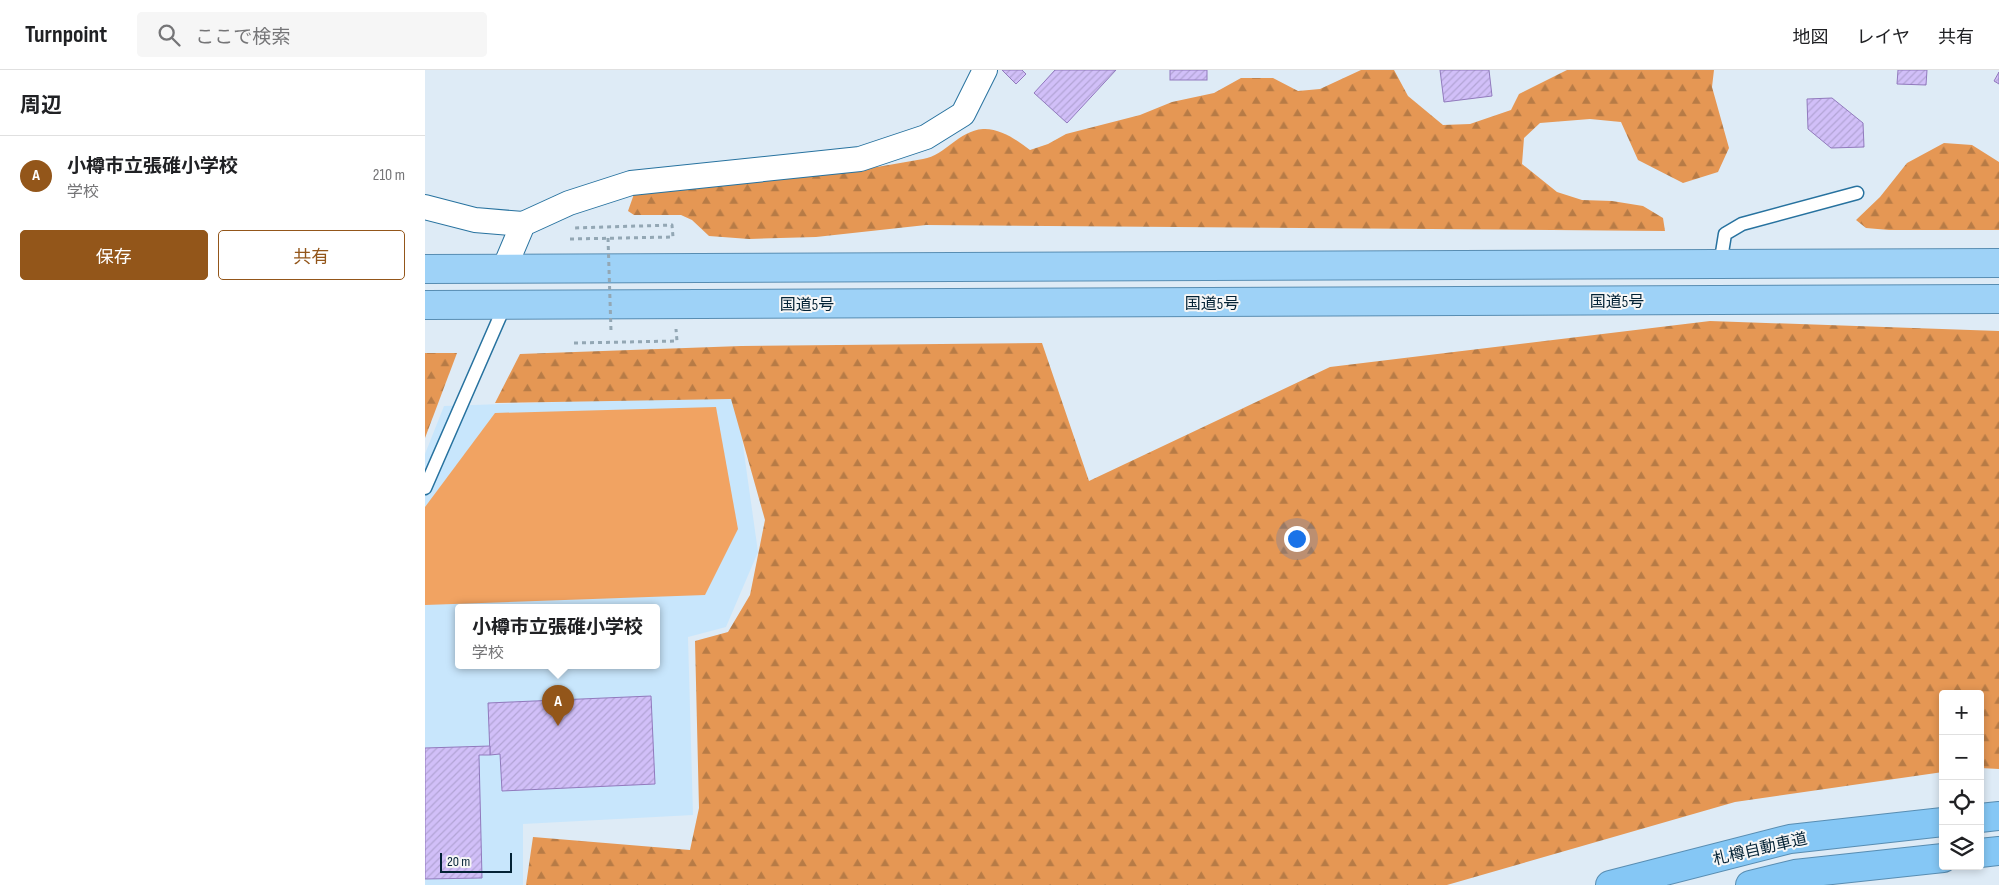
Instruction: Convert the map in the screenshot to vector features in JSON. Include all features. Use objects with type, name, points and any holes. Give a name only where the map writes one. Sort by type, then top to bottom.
[{"type":"highway","points":[[425,269],[1999,263]]},
{"type":"highway","name":"国道5号","points":[[425,306],[1999,299]]},
{"type":"highway","points":[[1984,818],[1999,816]]},
{"type":"highway","name":"札樽自動車道","points":[[1610,885],[1790,839],[1939,822]]},
{"type":"highway","points":[[1984,853],[1999,851]]},
{"type":"highway","name":"札樽自動車道","points":[[1750,885],[1795,874],[1939,858]]},
{"type":"street","points":[[425,207],[475,220],[523,224],[569,203],[631,183],[860,159],[926,137],[963,114],[985,70]]},
{"type":"street","points":[[504,269],[523,224]]},
{"type":"lane","points":[[1721,265],[1725,234],[1742,224],[1857,193]]},
{"type":"lane","points":[[425,488],[505,305]]},
{"type":"path","points":[[570,229],[673,225],[673,237],[570,239]]},
{"type":"path","points":[[607,238],[611,330],[620,330]]},
{"type":"path","points":[[574,343],[677,341],[677,329],[667,329]]},
{"type":"shaded area","points":[[736,396],[758,552],[726,627],[688,637],[693,815],[523,824],[523,885],[425,885],[425,454],[444,406]]},
{"type":"shaded area","points":[[716,407],[738,529],[705,595],[425,605],[425,507],[495,413]]},
{"type":"green space","points":[[1361,70],[1394,70],[1408,96],[1443,125],[1470,124],[1511,110],[1519,94],[1567,70],[1714,70],[1712,87],[1729,148],[1718,172],[1683,183],[1638,160],[1621,122],[1590,119],[1540,123],[1524,138],[1522,164],[1557,192],[1582,200],[1612,201],[1643,206],[1663,218],[1665,231],[926,225],[816,237],[749,239],[709,236],[692,220],[681,215],[634,215],[628,211],[634,194],[815,175],[923,159],[939,153],[966,134],[983,129],[996,130],[1030,150],[1048,144],[1066,134],[1140,115],[1172,102],[1214,93],[1241,78],[1273,78],[1298,91],[1320,89]]},
{"type":"green space","points":[[1944,143],[1972,145],[1999,162],[1999,230],[1889,230],[1866,228],[1856,220],[1880,197],[1907,163]]},
{"type":"green space","points":[[1710,321],[1999,331],[1999,769],[1984,768],[1984,690],[1939,690],[1939,773],[1735,802],[1447,885],[526,885],[533,837],[690,850],[699,808],[695,641],[728,632],[750,595],[765,520],[731,399],[495,403],[520,354],[741,346],[1042,343],[1089,481],[1330,367]]},
{"type":"green space","points":[[425,353],[457,353],[425,438]]},
{"type":"building","points":[[1002,70],[1022,70],[1026,74],[1016,84]]},
{"type":"building","points":[[1055,70],[1116,70],[1067,123],[1034,93]]},
{"type":"building","points":[[1170,70],[1207,70],[1207,80],[1170,80]]},
{"type":"building","points":[[1440,70],[1489,70],[1492,96],[1444,102]]},
{"type":"building","points":[[1898,70],[1927,70],[1926,85],[1897,84]]},
{"type":"building","points":[[1999,72],[1999,84],[1994,81]]},
{"type":"building","points":[[1832,98],[1863,123],[1864,147],[1831,148],[1808,129],[1807,99]]},
{"type":"building","points":[[651,696],[655,784],[502,791],[500,754],[490,755],[488,703]]},
{"type":"building","points":[[490,746],[490,755],[479,755],[482,878],[425,879],[425,748]]},
{"type":"place","name":"小樽市立張碓小学校","points":[[558,726]]}]
